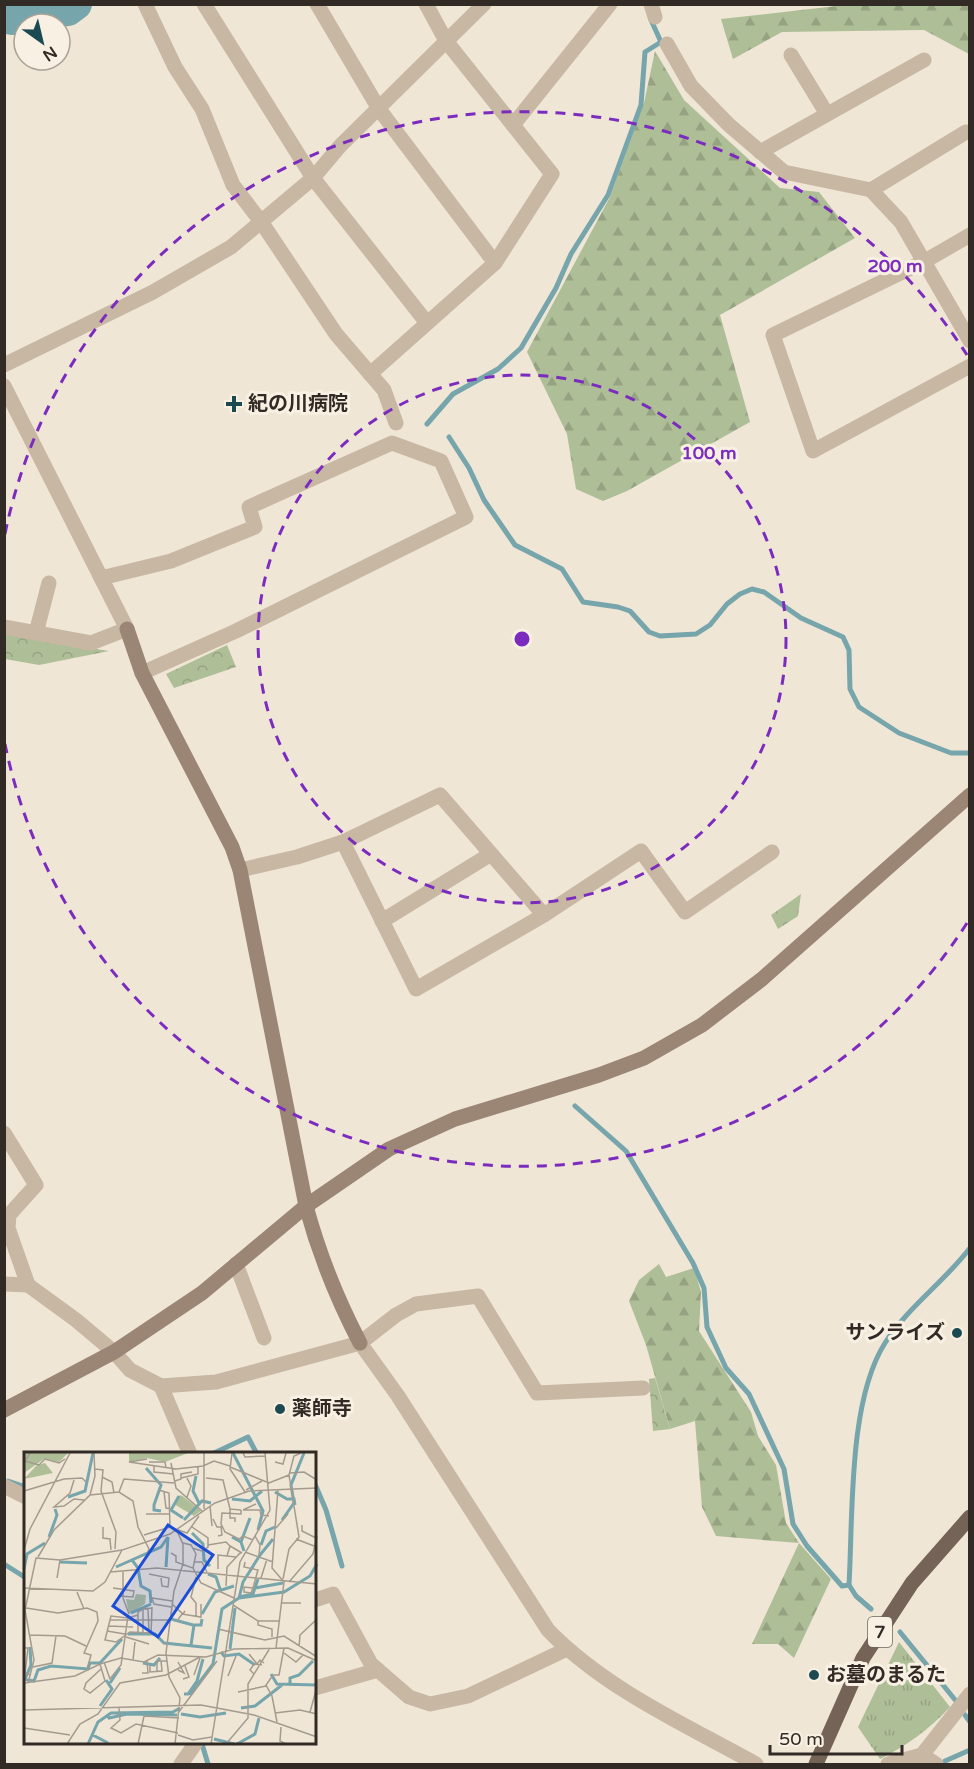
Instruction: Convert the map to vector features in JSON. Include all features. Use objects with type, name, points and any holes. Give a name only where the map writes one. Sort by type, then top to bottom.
[{"type":"main road","name":"7","points":[[816,1764],[863,1658],[912,1582],[969,1516]]},
{"type":"street","points":[[145,4],[175,67],[202,109],[233,185],[262,223],[336,334],[384,390],[396,423]]},
{"type":"street","points":[[204,4],[313,178],[428,323]]},
{"type":"street","points":[[317,4],[379,109],[495,263]]},
{"type":"street","points":[[370,374],[495,263],[552,174],[446,41],[426,4]]},
{"type":"street","points":[[4,365],[153,292],[231,247],[313,178],[340,146],[484,4]]},
{"type":"street","points":[[513,125],[610,4]]},
{"type":"street","points":[[667,44],[691,86],[784,172],[872,190],[901,222],[969,341]]},
{"type":"street","points":[[791,55],[827,114]]},
{"type":"street","points":[[760,152],[924,60]]},
{"type":"street","points":[[872,190],[966,132]]},
{"type":"street","points":[[969,234],[924,261],[773,335],[813,451],[969,366]]},
{"type":"street","points":[[4,386],[127,630],[142,673],[231,847],[240,870],[306,1206],[315,1239],[337,1297],[360,1343],[398,1396],[548,1630],[567,1648],[623,1688],[756,1764]]},
{"type":"street","points":[[101,578],[171,561],[255,527],[249,507],[392,443],[441,461],[466,517],[236,631],[142,673]]},
{"type":"street","points":[[36,633],[49,583]]},
{"type":"street","points":[[4,627],[91,643],[127,630]]},
{"type":"street","points":[[240,870],[297,857],[343,842],[440,795],[544,915]]},
{"type":"street","points":[[4,1410],[114,1352],[201,1293],[306,1206],[389,1149],[455,1119],[611,1071],[644,1058],[702,1026],[762,979],[969,795]]},
{"type":"street","points":[[343,842],[416,989],[544,915],[641,851],[685,912],[772,852]]},
{"type":"street","points":[[382,921],[491,854]]},
{"type":"street","points":[[4,1133],[36,1185],[9,1215],[8,1228],[28,1286]]},
{"type":"street","points":[[236,1264],[264,1338]]},
{"type":"street","points":[[4,1284],[28,1286],[76,1320],[114,1352],[130,1370],[161,1386],[216,1382],[360,1343],[396,1315],[416,1304],[478,1296],[537,1393],[643,1388]]},
{"type":"street","points":[[161,1386],[189,1452]]},
{"type":"street","points":[[4,1486],[24,1496]]},
{"type":"street","points":[[316,1600],[333,1594],[371,1664],[409,1697],[430,1704],[468,1696],[567,1648]]},
{"type":"street","points":[[316,1688],[378,1670]]},
{"type":"street","points":[[888,1764],[921,1755],[969,1694]]},
{"type":"street","points":[[181,1764],[194,1745]]},
{"type":"street","points":[[921,1755],[936,1764]]},
{"type":"green space","points":[[854,4],[969,5],[969,54],[924,30],[782,32],[733,59],[721,19]]},
{"type":"green space","points":[[655,51],[684,100],[780,188],[819,192],[855,238],[720,315],[750,422],[627,491],[603,501],[576,489],[567,434],[527,352],[610,197],[644,103]]},
{"type":"green space","points":[[4,634],[109,651],[39,665],[5,659]]},
{"type":"green space","points":[[227,645],[236,667],[174,688],[166,674]]},
{"type":"green space","points":[[801,894],[798,916],[778,929],[771,915]]},
{"type":"green space","points":[[659,1264],[666,1277],[694,1268],[701,1292],[699,1331],[751,1412],[758,1436],[776,1465],[786,1523],[799,1543],[716,1536],[702,1507],[695,1421],[670,1429],[646,1345],[629,1301],[639,1280]]},
{"type":"green space","points":[[655,1378],[670,1429],[653,1431],[649,1379]]},
{"type":"green space","points":[[799,1543],[831,1579],[794,1658],[778,1644],[752,1644]]},
{"type":"green space","points":[[899,1642],[950,1707],[917,1736],[880,1759],[858,1727]]},
{"type":"waterway","points":[[4,17],[12,19],[68,10],[76,4]]},
{"type":"waterway","points":[[427,424],[453,394],[498,369],[521,348],[556,288],[571,254],[608,195],[641,105],[645,52],[661,42],[651,20]]},
{"type":"waterway","points":[[449,437],[469,468],[484,500],[515,545],[562,569],[583,602],[630,611],[649,632],[660,636],[696,634],[710,625],[727,604],[740,594],[752,589],[764,592],[801,618],[843,637],[849,650],[850,689],[859,707],[899,733],[951,753],[970,753]]},
{"type":"waterway","points":[[575,1106],[626,1151],[693,1263],[704,1288],[707,1327],[726,1368],[749,1394],[784,1469],[793,1524],[807,1546],[842,1586],[849,1585]]},
{"type":"waterway","points":[[871,1609],[856,1596],[849,1585],[852,1493],[858,1427],[864,1396],[873,1367],[894,1330],[970,1248]]},
{"type":"waterway","points":[[216,1452],[248,1437],[256,1452]]},
{"type":"waterway","points":[[8,1481],[24,1486]]},
{"type":"waterway","points":[[316,1486],[326,1510],[342,1566]]},
{"type":"waterway","points":[[4,1564],[24,1577]]},
{"type":"waterway","points":[[900,1632],[956,1701]]},
{"type":"waterway","points":[[965,1715],[970,1722]]},
{"type":"waterway","points":[[202,1745],[208,1764]]},
{"type":"waterway","points":[[945,1761],[970,1750]]},
{"type":"place","name":"紀の川病院","points":[[234,404]]},
{"type":"place","name":"サンライズ","points":[[957,1333]]},
{"type":"place","name":"薬師寺","points":[[280,1409]]},
{"type":"place","name":"お墓のまるた","points":[[814,1675]]}]
